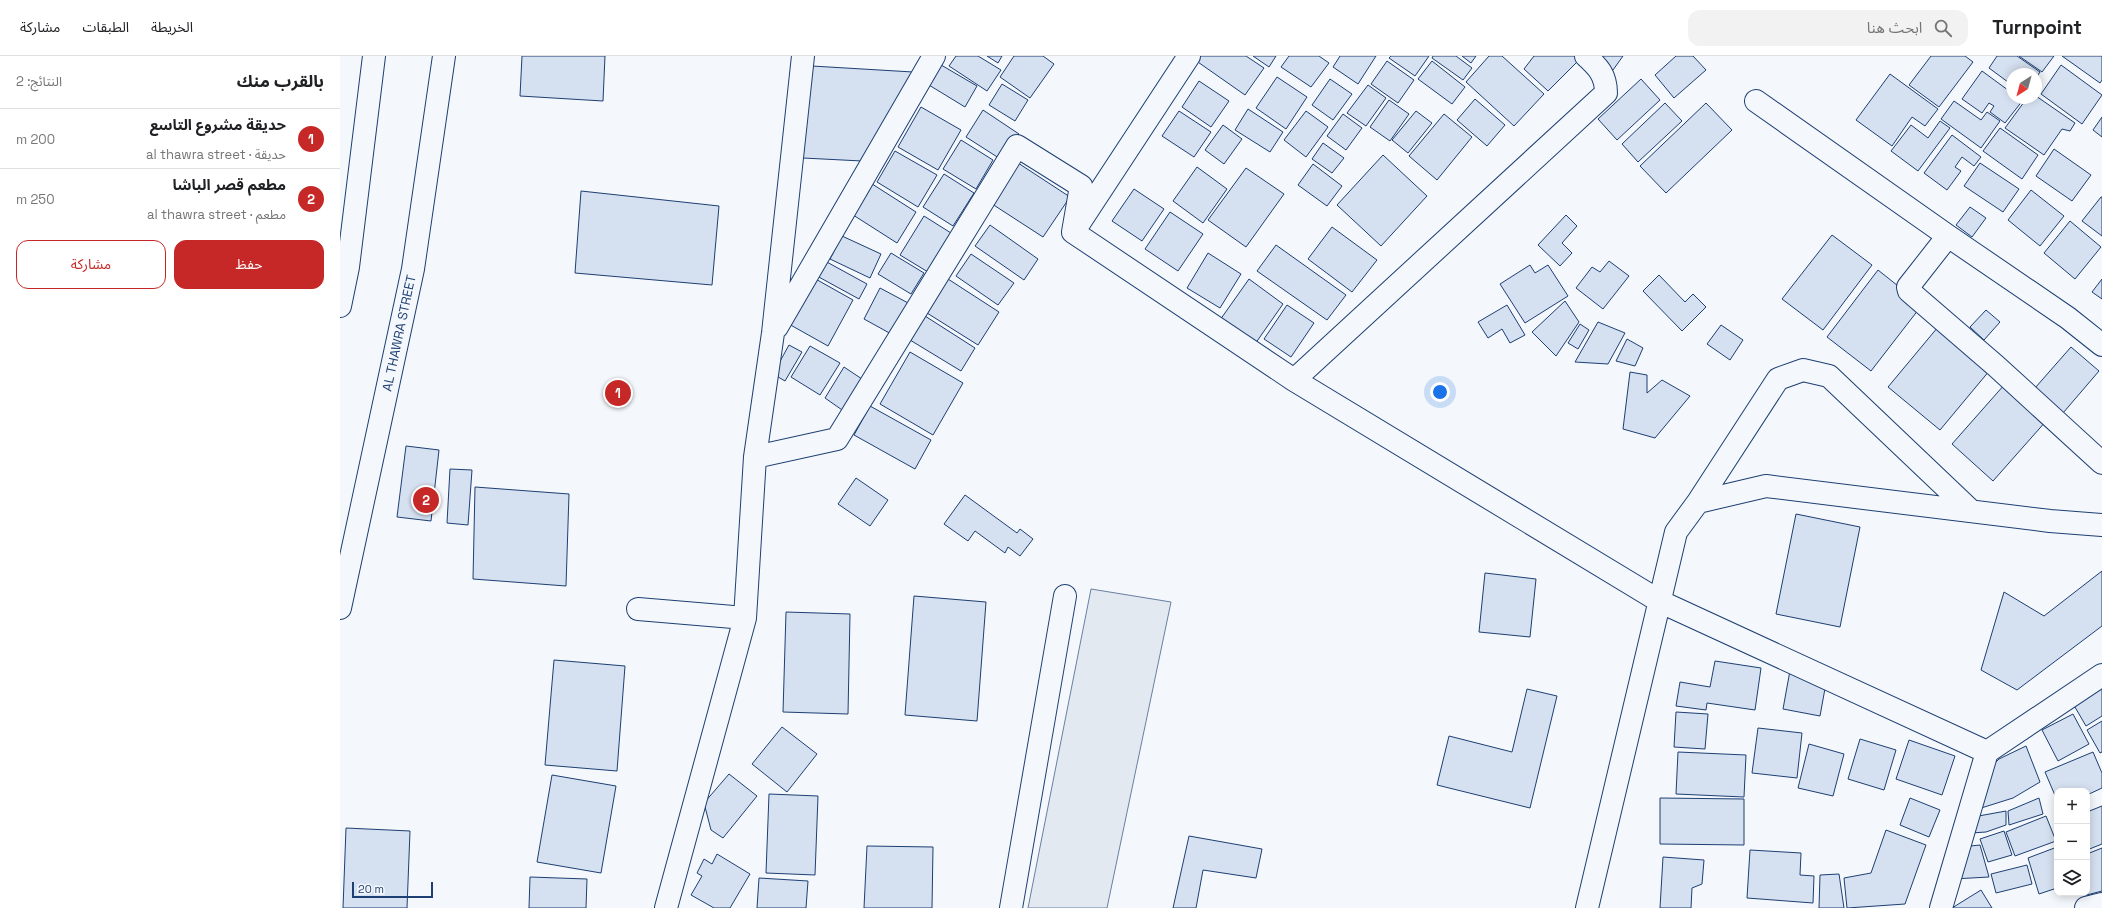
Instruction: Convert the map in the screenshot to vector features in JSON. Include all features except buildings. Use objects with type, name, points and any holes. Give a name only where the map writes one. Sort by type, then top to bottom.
[{"type":"street","points":[[340,306],[348,267],[374,56]]},
{"type":"street","name":"AL THAWRA STREET","points":[[340,608],[413,269],[444,56]]},
{"type":"street","points":[[666,908],[745,618],[755,457],[773,333],[803,56]]},
{"type":"street","points":[[773,333],[934,56]]},
{"type":"street","points":[[1073,232],[1189,56]]},
{"type":"street","points":[[1294,380],[1606,93],[1606,82],[1600,70],[1586,56]]},
{"type":"street","points":[[1756,100],[1948,236],[2068,318],[2102,345]]},
{"type":"street","points":[[755,457],[837,440],[1017,146],[1081,186],[1073,232]]},
{"type":"street","points":[[1073,232],[1294,380],[1661,602],[1987,752]]},
{"type":"street","points":[[1948,236],[1908,287],[1909,291],[1996,366],[2102,463]]},
{"type":"street","points":[[1589,907],[1661,602],[1676,532],[1698,502],[1778,378],[1803,370],[1829,376],[1971,512]]},
{"type":"street","points":[[1698,502],[1766,486],[1971,512],[2102,525]]},
{"type":"street","points":[[1011,908],[1065,596]]},
{"type":"street","points":[[638,609],[745,618]]},
{"type":"street","points":[[1941,908],[1987,752],[2102,675]]},
{"type":"street","points":[[2086,908],[2102,904]]},
{"type":"shaded area","points":[[1091,589],[1171,602],[1107,908],[1028,908]]},
{"type":"place","name":"حديقة مشروع التاسع","points":[[618,393]]},
{"type":"place","name":"مطعم قصر الباشا","points":[[426,500]]}]
